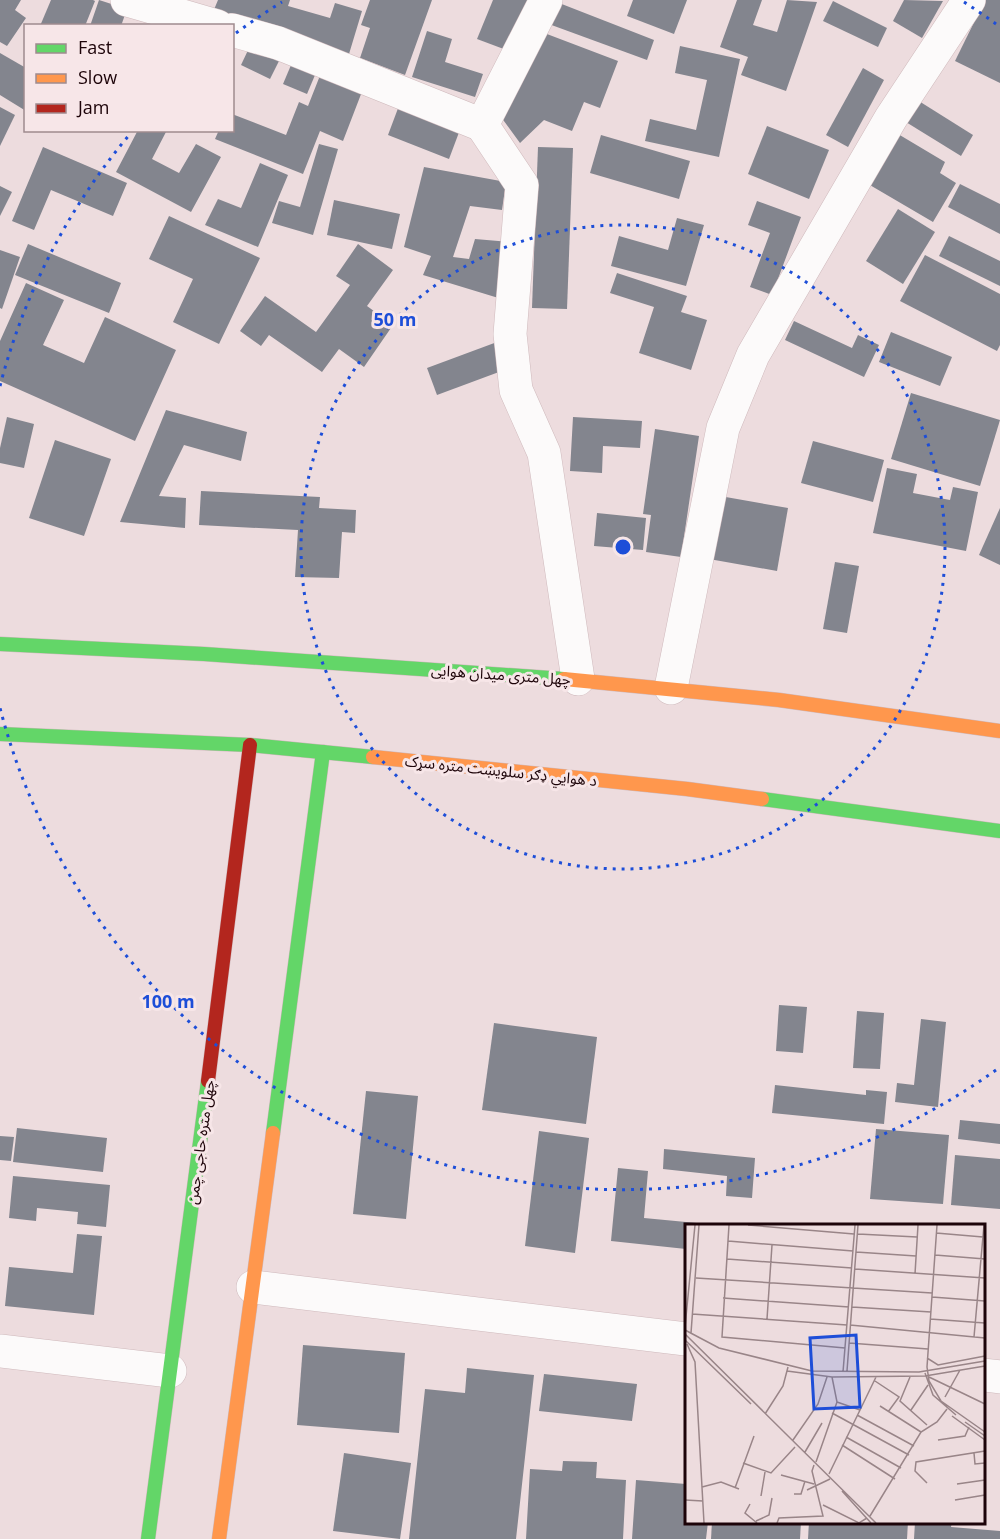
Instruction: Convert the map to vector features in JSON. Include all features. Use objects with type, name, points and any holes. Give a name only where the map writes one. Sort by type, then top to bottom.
[{"type":"main road","name":"چهل متری میدان هوایی","points":[[0,644],[121,648],[578,679],[922,718],[1000,731]]},
{"type":"main road","name":"د هوايي ډګر سلویښت متره سړک","points":[[0,734],[250,745],[323,752],[687,789],[1000,831]]},
{"type":"main road","name":"چهل متره حاجی چمن","points":[[148,1539],[250,745]]},
{"type":"main road","points":[[219,1539],[323,752]]},
{"type":"street","points":[[127,0],[210,24]]},
{"type":"street","points":[[482,125],[546,0]]},
{"type":"street","points":[[671,688],[723,428],[753,355],[891,118],[969,0]]},
{"type":"street","points":[[234,31],[278,43],[482,125],[522,185],[510,334],[516,390],[544,453],[578,679]]},
{"type":"street","points":[[253,1287],[685,1339]]},
{"type":"street","points":[[0,1351],[170,1371]]},
{"type":"street","points":[[985,1375],[1000,1377]]},
{"type":"building","points":[[0,0],[21,0],[15,10],[26,18],[7,46],[0,42]]},
{"type":"building","points":[[51,0],[95,1],[86,24],[41,24]]},
{"type":"building","points":[[99,0],[127,9],[122,24],[91,24]]},
{"type":"building","points":[[218,0],[290,0],[288,6],[330,18],[335,3],[362,11],[349,54],[213,12]]},
{"type":"building","points":[[370,0],[432,0],[405,75],[360,58],[370,28],[361,25]]},
{"type":"building","points":[[493,0],[530,0],[509,51],[477,39]]},
{"type":"building","points":[[633,0],[687,0],[674,34],[627,16]]},
{"type":"building","points":[[737,0],[762,0],[753,25],[777,32],[787,0],[817,2],[786,91],[741,75],[748,57],[720,47]]},
{"type":"building","points":[[904,0],[943,1],[922,38],[893,21]]},
{"type":"building","points":[[985,0],[1000,0],[1000,83],[955,61]]},
{"type":"building","points":[[554,1],[654,40],[647,60],[546,23]]},
{"type":"building","points":[[833,1],[887,28],[878,47],[823,21]]},
{"type":"building","points":[[427,31],[452,39],[445,62],[483,74],[475,97],[412,77]]},
{"type":"building","points":[[539,31],[618,61],[600,108],[584,102],[572,131],[544,120],[520,143],[501,117]]},
{"type":"building","points":[[250,46],[280,59],[270,79],[241,65]]},
{"type":"building","points":[[680,46],[740,59],[719,157],[645,141],[650,119],[696,130],[707,80],[675,73]]},
{"type":"building","points":[[0,53],[24,67],[24,110],[0,95]]},
{"type":"building","points":[[294,58],[318,68],[307,94],[283,84]]},
{"type":"building","points":[[863,68],[884,80],[848,147],[826,135]]},
{"type":"building","points":[[321,73],[363,89],[343,141],[320,131],[303,174],[215,139],[218,132],[234,132],[234,115],[286,135],[299,102],[308,106]]},
{"type":"building","points":[[914,98],[973,135],[961,156],[901,119]]},
{"type":"building","points":[[400,103],[461,127],[449,159],[388,135]]},
{"type":"building","points":[[0,107],[15,115],[0,146]]},
{"type":"building","points":[[767,126],[829,150],[809,199],[748,174]]},
{"type":"building","points":[[893,131],[945,162],[940,173],[956,183],[933,222],[863,181]]},
{"type":"building","points":[[137,132],[166,132],[152,159],[179,173],[196,144],[221,157],[191,212],[116,172]]},
{"type":"building","points":[[601,135],[690,161],[679,199],[590,173]]},
{"type":"building","points":[[319,144],[338,149],[313,235],[272,223],[279,201],[300,207]]},
{"type":"building","points":[[43,147],[127,183],[113,216],[51,190],[34,230],[12,221]]},
{"type":"building","points":[[538,147],[573,148],[567,309],[532,308]]},
{"type":"building","points":[[260,163],[288,175],[258,247],[205,225],[218,199],[241,208]]},
{"type":"building","points":[[424,167],[506,182],[502,210],[470,206],[453,257],[469,259],[475,239],[511,242],[505,300],[423,275],[431,256],[404,247]]},
{"type":"building","points":[[960,184],[1000,204],[1000,234],[948,207]]},
{"type":"building","points":[[0,186],[12,192],[0,216]]},
{"type":"building","points":[[334,200],[400,214],[392,249],[327,235]]},
{"type":"building","points":[[757,201],[801,217],[772,295],[750,287],[770,233],[748,225]]},
{"type":"building","points":[[898,209],[935,232],[903,284],[866,261]]},
{"type":"building","points":[[169,216],[260,258],[219,344],[173,322],[193,279],[149,259]]},
{"type":"building","points":[[677,218],[704,225],[686,286],[611,266],[619,236],[668,250]]},
{"type":"building","points":[[949,236],[1000,261],[1000,286],[939,256]]},
{"type":"building","points":[[28,244],[121,283],[109,313],[15,275]]},
{"type":"building","points":[[358,244],[393,270],[367,306],[393,325],[364,367],[339,349],[322,372],[269,335],[261,346],[240,331],[265,296],[316,332],[350,285],[336,276]]},
{"type":"building","points":[[0,250],[20,257],[2,309],[0,308]]},
{"type":"building","points":[[925,255],[1000,294],[1000,345],[997,351],[900,301]]},
{"type":"building","points":[[617,273],[687,296],[681,312],[707,320],[691,370],[639,353],[654,307],[610,293]]},
{"type":"building","points":[[26,283],[64,300],[43,345],[84,363],[105,317],[176,350],[135,441],[0,381],[0,341]]},
{"type":"building","points":[[794,321],[852,348],[858,335],[879,345],[864,377],[785,340]]},
{"type":"building","points":[[891,332],[952,357],[940,386],[879,362]]},
{"type":"building","points":[[497,342],[507,369],[437,395],[427,368]]},
{"type":"building","points":[[911,393],[1000,420],[980,486],[891,459]]},
{"type":"building","points":[[166,410],[247,432],[241,461],[184,445],[159,496],[186,498],[185,528],[120,522]]},
{"type":"building","points":[[7,417],[34,424],[24,468],[0,463],[0,448]]},
{"type":"building","points":[[573,417],[642,421],[640,448],[603,446],[602,473],[570,471]]},
{"type":"building","points":[[655,429],[699,436],[681,557],[646,552],[651,515],[643,514]]},
{"type":"building","points":[[55,440],[111,459],[84,536],[29,518]]},
{"type":"building","points":[[813,441],[884,460],[873,502],[801,483]]},
{"type":"building","points":[[887,468],[917,474],[913,493],[950,500],[953,487],[978,492],[966,551],[873,533]]},
{"type":"building","points":[[201,491],[320,497],[319,508],[356,510],[355,533],[342,532],[339,578],[295,577],[298,530],[199,525]]},
{"type":"building","points":[[720,496],[788,508],[777,571],[709,559]]},
{"type":"building","points":[[1000,508],[1000,565],[979,555]]},
{"type":"building","points":[[597,513],[646,518],[643,550],[594,546]]},
{"type":"building","points":[[835,562],[859,566],[847,633],[823,629]]},
{"type":"building","points":[[779,1005],[807,1007],[803,1053],[776,1051]]},
{"type":"building","points":[[857,1011],[884,1013],[880,1069],[853,1068]]},
{"type":"building","points":[[921,1019],[946,1022],[938,1107],[895,1102],[897,1083],[914,1085]]},
{"type":"building","points":[[494,1023],[597,1037],[586,1124],[482,1110]]},
{"type":"building","points":[[775,1085],[866,1095],[866,1090],[887,1092],[884,1124],[772,1113]]},
{"type":"building","points":[[366,1091],[418,1096],[406,1219],[353,1214]]},
{"type":"building","points":[[960,1120],[1000,1124],[1000,1144],[958,1139]]},
{"type":"building","points":[[17,1128],[107,1138],[103,1172],[13,1162]]},
{"type":"building","points":[[876,1129],[949,1135],[943,1204],[870,1199]]},
{"type":"building","points":[[539,1131],[589,1138],[575,1253],[525,1246]]},
{"type":"building","points":[[0,1136],[14,1137],[11,1161],[0,1160]]},
{"type":"building","points":[[664,1149],[755,1158],[752,1198],[726,1196],[727,1176],[663,1169]]},
{"type":"building","points":[[955,1155],[1000,1159],[1000,1209],[951,1205]]},
{"type":"building","points":[[618,1168],[648,1171],[644,1218],[707,1224],[685,1224],[685,1249],[611,1241]]},
{"type":"building","points":[[13,1176],[110,1185],[106,1227],[77,1224],[78,1212],[37,1208],[36,1221],[9,1218]]},
{"type":"building","points":[[77,1234],[102,1236],[94,1315],[5,1306],[9,1267],[73,1273]]},
{"type":"building","points":[[303,1345],[405,1353],[399,1433],[297,1425]]},
{"type":"building","points":[[467,1368],[534,1375],[516,1539],[409,1539],[425,1389],[465,1393]]},
{"type":"building","points":[[544,1374],[637,1384],[632,1421],[539,1411]]},
{"type":"building","points":[[344,1453],[411,1463],[400,1539],[333,1531]]},
{"type":"building","points":[[563,1461],[597,1462],[596,1478],[626,1480],[623,1539],[526,1539],[530,1469],[562,1471]]},
{"type":"building","points":[[636,1480],[685,1484],[685,1524],[708,1524],[706,1539],[632,1539]]},
{"type":"building","points":[[712,1524],[801,1524],[800,1539],[711,1539]]},
{"type":"building","points":[[809,1524],[908,1524],[907,1539],[808,1539]]},
{"type":"building","points":[[915,1524],[952,1524],[951,1527],[1000,1531],[1000,1539],[914,1539]]},
{"type":"traffic: fast","points":[[0,644],[204,654],[564,679]]},
{"type":"traffic: fast","points":[[0,734],[250,745],[373,757]]},
{"type":"traffic: fast","points":[[273,1133],[323,752]]},
{"type":"traffic: fast","points":[[762,799],[1000,831]]},
{"type":"traffic: fast","points":[[148,1539],[208,1081]]},
{"type":"traffic: slow","points":[[564,679],[779,700],[1000,731]]},
{"type":"traffic: slow","points":[[373,757],[687,789],[762,799]]},
{"type":"traffic: slow","points":[[219,1539],[273,1133]]},
{"type":"traffic: jam","points":[[208,1081],[250,745]]}]
